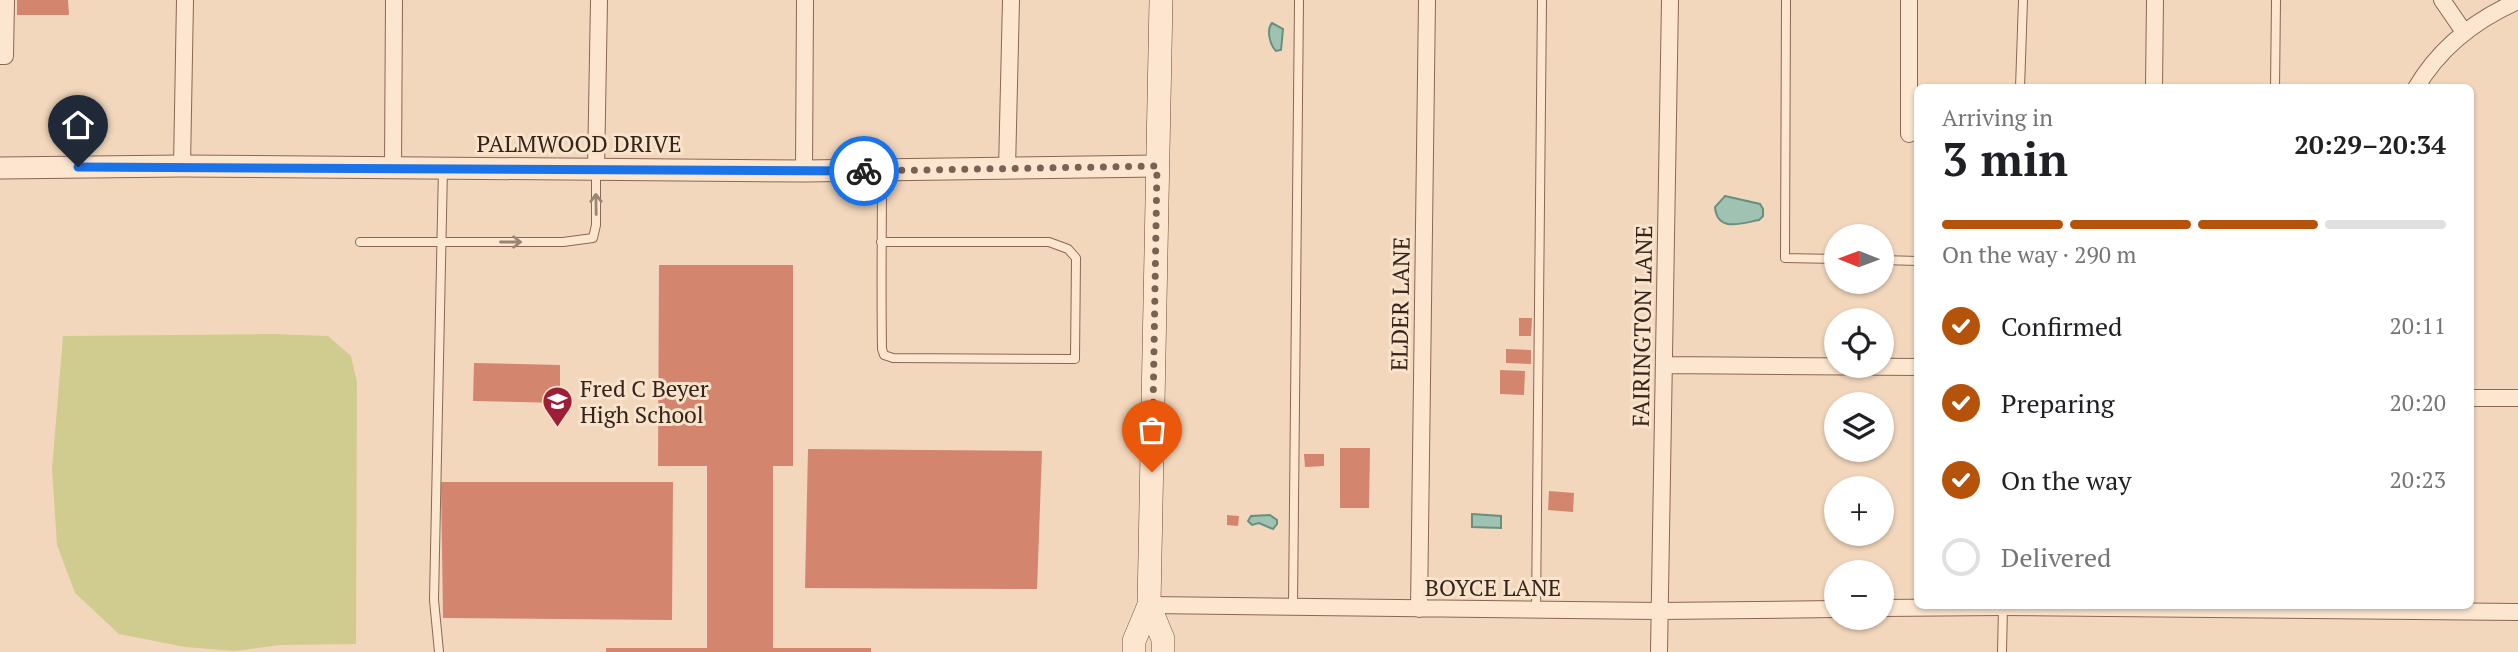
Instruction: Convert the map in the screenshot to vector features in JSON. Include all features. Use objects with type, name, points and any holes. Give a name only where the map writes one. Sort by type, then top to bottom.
[{"type":"main road","points":[[1134,652],[1134,641],[1149,605],[1161,0]]},
{"type":"main road","points":[[1149,605],[1163,639],[1163,652]]},
{"type":"street","points":[[2,56],[6,0]]},
{"type":"street","points":[[182,166],[185,0]]},
{"type":"street","points":[[393,168],[394,0]]},
{"type":"street","points":[[596,169],[599,0]]},
{"type":"street","points":[[804,171],[805,0]]},
{"type":"street","points":[[1007,169],[1011,0]]},
{"type":"street","name":"ELDER LANE","points":[[1419,609],[1427,0]]},
{"type":"street","name":"FAIRINGTON LANE","points":[[1659,652],[1670,0]]},
{"type":"street","points":[[1909,0],[1909,134]]},
{"type":"street","points":[[2154,84],[2155,0]]},
{"type":"street","points":[[2442,0],[2464,32]]},
{"type":"street","points":[[2419,84],[2443,51],[2464,32],[2497,10],[2518,1]]},
{"type":"street","name":"PALMWOOD DRIVE","points":[[0,168],[182,166],[804,171],[1157,166]]},
{"type":"street","points":[[1665,365],[1914,367]]},
{"type":"street","points":[[2474,398],[2518,398]]},
{"type":"street","name":"BOYCE LANE","points":[[1149,605],[1659,611],[1824,608]]},
{"type":"street","points":[[1894,608],[1914,607]]},
{"type":"street","points":[[2369,609],[2518,612]]},
{"type":"lane","points":[[1293,605],[1299,0]]},
{"type":"lane","points":[[1536,610],[1542,0]]},
{"type":"lane","points":[[1786,0],[1785,258],[1824,259]]},
{"type":"lane","points":[[2020,84],[2023,0]]},
{"type":"lane","points":[[2275,84],[2276,0]]},
{"type":"lane","points":[[439,652],[434,600],[443,168]]},
{"type":"lane","points":[[360,242],[563,242],[593,238],[596,225],[596,169]]},
{"type":"lane","points":[[881,242],[1049,242],[1068,248],[1076,258],[1075,359],[893,358],[884,355],[882,349],[881,242],[882,170]]},
{"type":"lane","points":[[1894,260],[1914,261]]},
{"type":"lane","points":[[2002,652],[2003,609]]},
{"type":"shaded area","points":[[1272,23],[1283,29],[1281,50],[1276,51],[1271,41],[1269,29]]},
{"type":"shaded area","points":[[1725,196],[1760,204],[1763,216],[1759,220],[1745,223],[1725,223],[1720,220],[1715,207]]},
{"type":"shaded area","points":[[63,336],[328,336],[351,356],[357,382],[356,644],[280,645],[235,651],[185,647],[119,634],[75,593],[57,545],[52,469]]},
{"type":"shaded area","points":[[1472,514],[1501,516],[1501,528],[1472,527]]},
{"type":"shaded area","points":[[1270,515],[1277,520],[1273,529],[1259,523],[1252,525],[1248,521],[1251,516]]},
{"type":"building","points":[[17,0],[68,0],[69,15],[17,15]]},
{"type":"building","points":[[659,265],[793,265],[793,466],[773,466],[773,648],[871,648],[871,652],[606,652],[606,648],[707,648],[707,466],[658,466]]},
{"type":"building","points":[[1519,318],[1532,318],[1531,336],[1519,336]]},
{"type":"building","points":[[1506,349],[1531,350],[1531,364],[1506,363]]},
{"type":"building","points":[[474,363],[560,365],[560,403],[473,401]]},
{"type":"building","points":[[1500,370],[1525,371],[1524,395],[1500,394]]},
{"type":"building","points":[[1340,448],[1370,448],[1369,508],[1340,508]]},
{"type":"building","points":[[808,449],[1042,451],[1037,589],[805,588]]},
{"type":"building","points":[[1304,454],[1324,454],[1324,466],[1305,467]]},
{"type":"building","points":[[441,482],[673,482],[672,620],[443,618]]},
{"type":"building","points":[[1549,491],[1574,493],[1573,512],[1548,510]]},
{"type":"building","points":[[1227,515],[1239,516],[1238,526],[1227,525]]},
{"type":"way so far","points":[[864,171],[1157,166],[1152,472]]},
{"type":"place","name":"Fred C Beyer High School","points":[[557,428]]},
{"type":"route","points":[[78,167],[864,171]]}]
